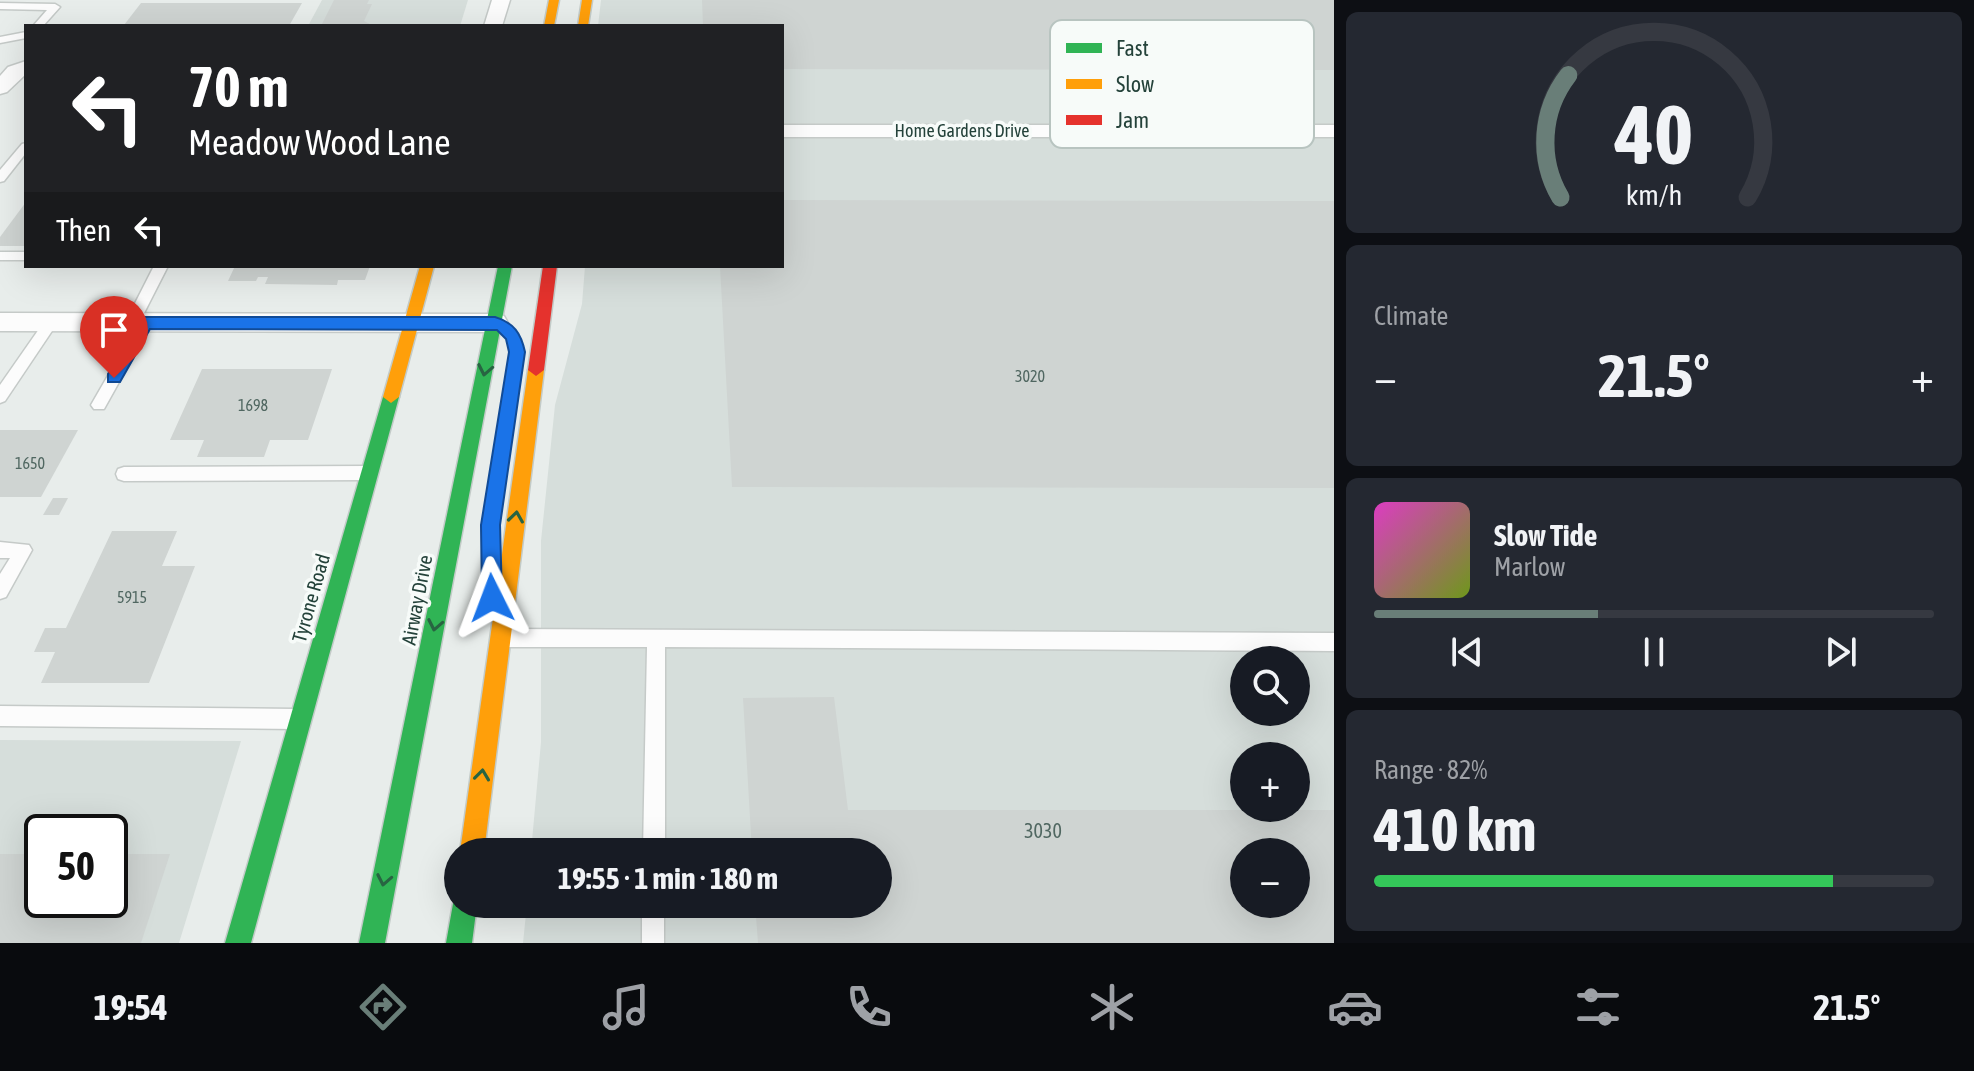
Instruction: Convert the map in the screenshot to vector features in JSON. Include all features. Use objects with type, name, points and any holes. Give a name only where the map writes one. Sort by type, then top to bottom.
[{"type":"main road","points":[[549,24],[554,0]]},
{"type":"main road","points":[[583,24],[587,0]]},
{"type":"main road","name":"Tyrone Road","points":[[238,943],[426,268]]},
{"type":"main road","name":"Airway Drive","points":[[372,943],[502,327],[505,268]]},
{"type":"main road","points":[[474,838],[550,268]]},
{"type":"main road","points":[[502,327],[519,302]]},
{"type":"main road","points":[[490,572],[499,638]]},
{"type":"main road","points":[[459,943],[463,918]]},
{"type":"street","points":[[494,24],[501,0]]},
{"type":"street","points":[[0,88],[15,71],[24,68]]},
{"type":"street","name":"Home Gardens Drive","points":[[784,131],[1050,131]]},
{"type":"street","points":[[0,322],[411,323],[502,327]]},
{"type":"lane","points":[[0,6],[55,7],[40,24]]},
{"type":"lane","points":[[0,37],[20,35]]},
{"type":"lane","points":[[0,178],[24,148]]},
{"type":"lane","points":[[0,256],[24,256]]},
{"type":"lane","points":[[99,405],[139,323],[160,268]]},
{"type":"lane","points":[[0,397],[51,322]]},
{"type":"lane","points":[[124,474],[369,473]]},
{"type":"lane","points":[[0,550],[23,550],[0,591]]},
{"type":"lane","points":[[499,638],[1334,642]]},
{"type":"lane","points":[[654,838],[656,639]]},
{"type":"lane","points":[[0,716],[300,719]]},
{"type":"lane","points":[[653,918],[653,943]]},
{"type":"shaded area","points":[[322,0],[468,0],[461,24],[309,24]]},
{"type":"shaded area","points":[[601,0],[1334,0],[1334,943],[523,943],[526,918],[892,918],[892,838],[532,838],[541,742],[541,541],[555,405],[582,304],[585,268],[784,268],[784,24],[598,24]]},
{"type":"shaded area","points":[[0,740],[241,741],[179,943],[0,943]]},
{"type":"building","points":[[334,0],[369,0],[367,4],[372,4],[364,21],[370,24],[322,24]]},
{"type":"building","points":[[702,0],[1334,0],[1334,70],[1314,70],[1314,20],[1050,20],[1050,69],[784,69],[784,24],[703,24]]},
{"type":"building","points":[[141,3],[302,3],[290,24],[125,24]]},
{"type":"building","points":[[784,200],[1334,201],[1334,488],[732,487],[720,268],[784,268]]},
{"type":"building","points":[[24,205],[24,246],[0,246],[0,237]]},
{"type":"building","points":[[234,268],[369,268],[365,280],[338,280],[337,285],[265,284],[268,277],[258,277],[256,281],[228,281]]},
{"type":"building","points":[[202,369],[332,369],[308,440],[270,440],[264,457],[197,457],[204,440],[170,440]]},
{"type":"building","points":[[0,430],[78,430],[41,497],[0,497]]},
{"type":"building","points":[[53,498],[68,498],[59,515],[43,515]]},
{"type":"building","points":[[112,531],[177,531],[162,566],[195,566],[149,683],[41,683],[55,652],[34,652],[45,628],[66,628]]},
{"type":"building","points":[[834,697],[848,810],[1230,810],[1230,822],[1310,822],[1310,810],[1334,810],[1334,943],[758,943],[756,918],[892,918],[892,838],[751,838],[743,698]]},
{"type":"building","points":[[0,854],[24,854],[24,918],[128,918],[128,854],[170,854],[141,943],[0,943]]},
{"type":"traffic: fast","points":[[372,943],[505,268]]},
{"type":"traffic: fast","points":[[238,943],[391,397]]},
{"type":"traffic: fast","points":[[459,943],[463,918]]},
{"type":"traffic: slow","points":[[549,24],[554,0]]},
{"type":"traffic: slow","points":[[583,24],[587,0]]},
{"type":"traffic: slow","points":[[391,397],[426,268]]},
{"type":"traffic: slow","points":[[474,838],[536,370]]},
{"type":"traffic: jam","points":[[536,370],[550,268]]},
{"type":"route","points":[[114,378],[145,323],[495,323],[502,326],[514,337],[517,352],[491,525],[492,598]]}]
